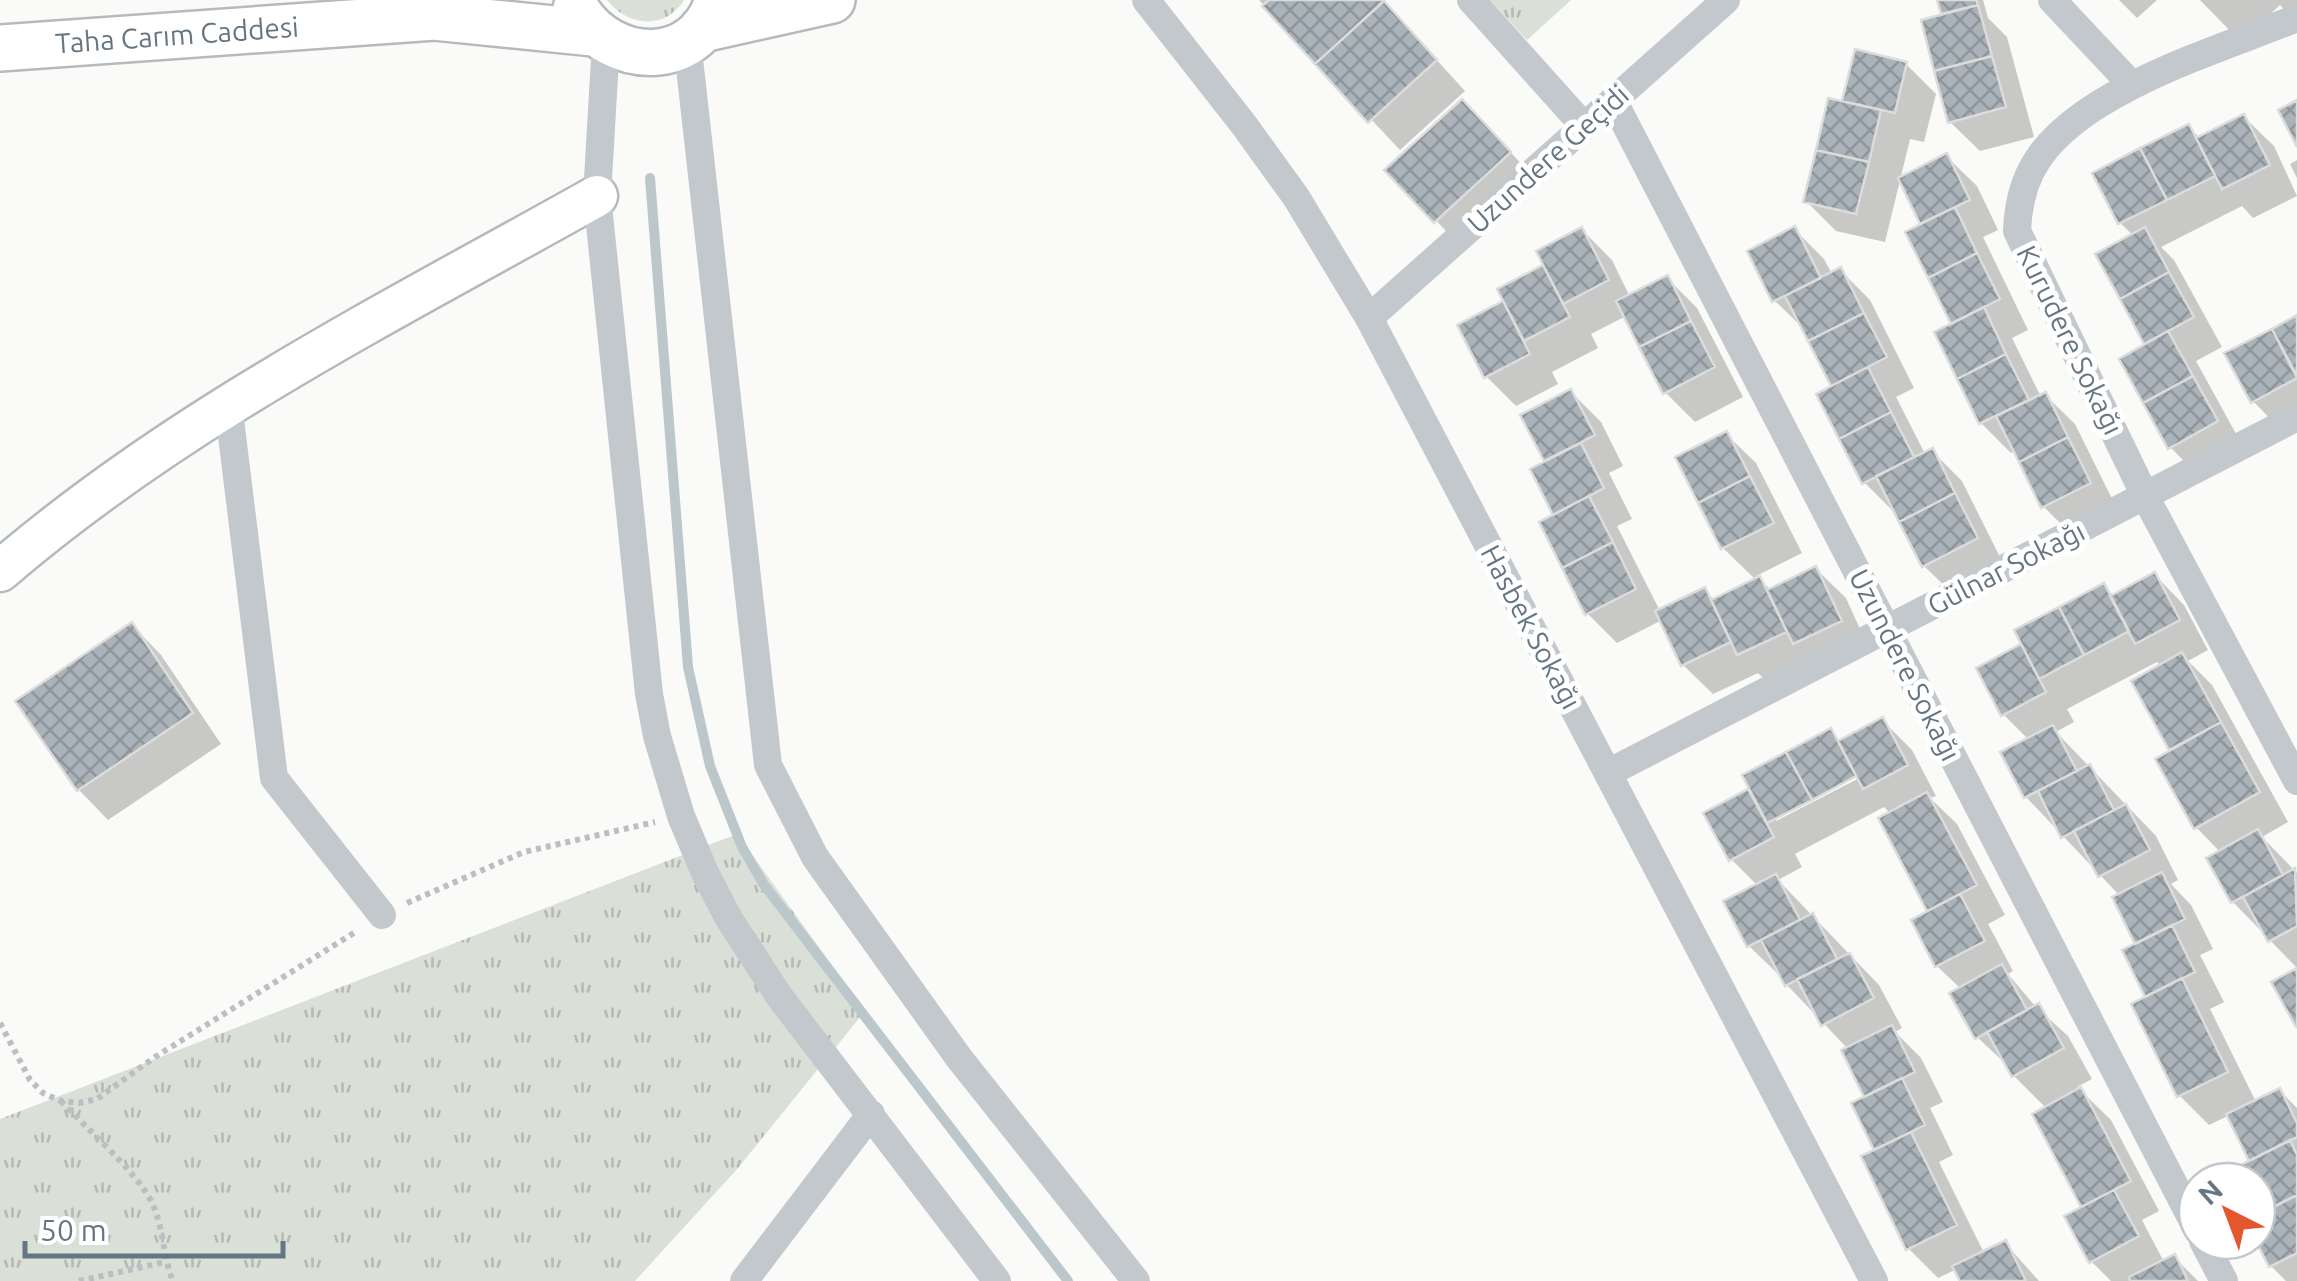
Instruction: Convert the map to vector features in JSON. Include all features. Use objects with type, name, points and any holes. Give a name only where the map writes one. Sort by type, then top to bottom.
[{"type":"main road","points":[[702,23],[832,0]]},
{"type":"main road","name":"Taha Carım Caddesi","points":[[0,48],[434,17],[590,25],[626,51],[648,54],[670,49],[702,23]]},
{"type":"street","name":"Hasbek Sokağı","points":[[1146,0],[1296,197],[1369,318],[1874,1281]]},
{"type":"street","points":[[1471,0],[1584,126]]},
{"type":"street","name":"Uzundere Geçidi","points":[[1369,318],[1726,0]]},
{"type":"street","points":[[2052,0],[2132,85]]},
{"type":"street","name":"Kurudere Sokağı","points":[[2297,18],[2132,85],[2070,126],[2038,158],[2022,194],[2017,231],[2145,496],[2297,781]]},
{"type":"street","points":[[702,23],[768,766],[814,857],[959,1058],[1136,1281]]},
{"type":"street","points":[[590,25],[597,196],[649,694],[681,816],[704,873],[752,958],[997,1281]]},
{"type":"street","name":"Uzundere Sokağı","points":[[1613,100],[2177,1190]]},
{"type":"street","points":[[0,571],[56,522],[228,403],[597,196]]},
{"type":"street","points":[[228,403],[274,778],[382,914]]},
{"type":"street","name":"Gülnar Sokağı","points":[[1608,773],[2297,417]]},
{"type":"street","points":[[744,1281],[871,1114]]},
{"type":"path","points":[[0,1022],[30,1080],[43,1093],[60,1101],[98,1099],[155,1057],[382,914],[524,852],[681,816]]},
{"type":"path","points":[[60,1101],[148,1196],[162,1228],[173,1281]]},
{"type":"path","points":[[79,1281],[166,1262]]},
{"type":"green space","points":[[607,0],[684,0],[667,17],[646,21],[625,15]]},
{"type":"green space","points":[[1490,0],[1571,0],[1527,40]]},
{"type":"green space","points":[[737,834],[865,1011],[738,1168],[635,1281],[0,1281],[0,1119]]},
{"type":"building","points":[[1269,0],[1384,1],[1315,64],[1262,6]]},
{"type":"building","points":[[1937,0],[1976,0],[1978,5],[1941,14]]},
{"type":"building","points":[[1384,1],[1437,60],[1368,123],[1315,64]]},
{"type":"building","points":[[1978,5],[1992,56],[1934,71],[1921,20]]},
{"type":"building","points":[[1855,49],[1907,62],[1895,113],[1842,101]]},
{"type":"building","points":[[1992,56],[2006,107],[1948,123],[1934,71]]},
{"type":"building","points":[[1828,98],[1881,110],[1869,162],[1816,150]]},
{"type":"building","points":[[1462,99],[1511,152],[1434,223],[1384,170]]},
{"type":"building","points":[[2297,100],[2297,147],[2278,110]]},
{"type":"building","points":[[2244,114],[2270,165],[2222,189],[2196,138]]},
{"type":"building","points":[[2189,124],[2215,176],[2167,200],[2140,148]]},
{"type":"building","points":[[2140,148],[2167,200],[2118,224],[2092,173]]},
{"type":"building","points":[[1816,150],[1869,162],[1856,214],[1803,202]]},
{"type":"building","points":[[1947,153],[1970,200],[1920,224],[1898,178]]},
{"type":"building","points":[[1955,207],[1977,253],[1928,278],[1905,232]]},
{"type":"building","points":[[1795,226],[1821,278],[1772,302],[1747,251]]},
{"type":"building","points":[[1582,227],[1609,280],[1563,304],[1536,251]]},
{"type":"building","points":[[2145,227],[2169,272],[2120,299],[2095,254]]},
{"type":"building","points":[[1977,253],[2000,299],[1951,324],[1928,278]]},
{"type":"building","points":[[1543,265],[1570,317],[1524,341],[1497,289]]},
{"type":"building","points":[[1841,267],[1864,313],[1808,341],[1785,296]]},
{"type":"building","points":[[2169,272],[2194,317],[2144,344],[2120,299]]},
{"type":"building","points":[[1668,275],[1691,321],[1639,347],[1616,301]]},
{"type":"building","points":[[1503,301],[1530,354],[1484,378],[1457,325]]},
{"type":"building","points":[[1984,307],[2006,354],[1957,379],[1934,332]]},
{"type":"building","points":[[1864,313],[1887,357],[1831,386],[1808,341]]},
{"type":"building","points":[[2297,315],[2297,376],[2272,329]]},
{"type":"building","points":[[1691,321],[1715,367],[1663,394],[1639,347]]},
{"type":"building","points":[[2272,329],[2297,378],[2251,403],[2224,353]]},
{"type":"building","points":[[2168,331],[2193,376],[2143,403],[2119,359]]},
{"type":"building","points":[[2006,354],[2029,400],[1979,424],[1957,379]]},
{"type":"building","points":[[1868,367],[1891,412],[1839,439],[1816,394]]},
{"type":"building","points":[[2193,376],[2218,421],[2168,449],[2143,403]]},
{"type":"building","points":[[1571,389],[1595,435],[1544,461],[1520,415]]},
{"type":"building","points":[[2046,392],[2068,437],[2019,462],[1996,416]]},
{"type":"building","points":[[1891,412],[1914,457],[1862,484],[1839,439]]},
{"type":"building","points":[[1727,431],[1750,476],[1698,503],[1675,457]]},
{"type":"building","points":[[2068,437],[2091,483],[2041,508],[2019,462]]},
{"type":"building","points":[[1581,443],[1604,488],[1553,515],[1530,469]]},
{"type":"building","points":[[1933,448],[1955,493],[1899,522],[1876,476]]},
{"type":"building","points":[[1750,476],[1774,523],[1721,549],[1698,503]]},
{"type":"building","points":[[1955,493],[1978,538],[1922,567],[1899,522]]},
{"type":"building","points":[[1589,496],[1613,542],[1562,568],[1539,522]]},
{"type":"building","points":[[1613,542],[1636,589],[1585,615],[1562,568]]},
{"type":"building","points":[[1816,566],[1842,621],[1793,644],[1767,590]]},
{"type":"building","points":[[2155,572],[2180,620],[2135,644],[2110,596]]},
{"type":"building","points":[[1760,576],[1787,632],[1737,655],[1711,600]]},
{"type":"building","points":[[2104,583],[2129,631],[2084,655],[2059,607]]},
{"type":"building","points":[[1705,587],[1731,642],[1681,666],[1655,611]]},
{"type":"building","points":[[2059,607],[2084,655],[2039,679],[2014,630]]},
{"type":"building","points":[[132,622],[193,713],[77,791],[15,701]]},
{"type":"building","points":[[2021,644],[2046,692],[2001,716],[1976,668]]},
{"type":"building","points":[[2182,652],[2221,722],[2169,750],[2131,681]]},
{"type":"building","points":[[1883,717],[1908,765],[1863,789],[1838,741]]},
{"type":"building","points":[[2221,722],[2260,792],[2194,829],[2155,759]]},
{"type":"building","points":[[2053,725],[2077,771],[2024,798],[2000,752]]},
{"type":"building","points":[[1831,728],[1856,776],[1812,800],[1786,752]]},
{"type":"building","points":[[1786,752],[1812,800],[1767,823],[1742,775]]},
{"type":"building","points":[[2090,764],[2114,810],[2061,838],[2038,791]]},
{"type":"building","points":[[1748,789],[1774,837],[1729,861],[1703,813]]},
{"type":"building","points":[[1927,792],[1977,885],[1927,911],[1878,818]]},
{"type":"building","points":[[2126,804],[2150,850],[2098,877],[2074,831]]},
{"type":"building","points":[[2258,829],[2283,875],[2231,903],[2206,858]]},
{"type":"building","points":[[2295,868],[2297,926],[2268,942],[2243,897]]},
{"type":"building","points":[[2162,872],[2185,919],[2135,944],[2112,897]]},
{"type":"building","points":[[1776,874],[1800,920],[1747,947],[1723,901]]},
{"type":"building","points":[[1960,894],[1985,941],[1935,967],[1911,920]]},
{"type":"building","points":[[1813,913],[1837,959],[1785,986],[1761,940]]},
{"type":"building","points":[[2172,925],[2195,972],[2145,997],[2122,950]]},
{"type":"building","points":[[1850,953],[1874,998],[1821,1026],[1797,979]]},
{"type":"building","points":[[2002,964],[2027,1010],[1975,1039],[1949,993]]},
{"type":"building","points":[[2297,968],[2297,1027],[2296,1027],[2271,982]]},
{"type":"building","points":[[2182,978],[2228,1072],[2177,1097],[2131,1004]]},
{"type":"building","points":[[2039,1003],[2064,1048],[2012,1077],[1987,1032]]},
{"type":"building","points":[[1892,1025],[1915,1072],[1864,1097],[1841,1050]]},
{"type":"building","points":[[1902,1078],[1925,1125],[1874,1150],[1851,1103]]},
{"type":"building","points":[[2081,1087],[2131,1181],[2081,1207],[2032,1114]]},
{"type":"building","points":[[2280,1088],[2297,1123],[2297,1137],[2249,1161],[2226,1114]]},
{"type":"building","points":[[1911,1132],[1957,1225],[1906,1250],[1861,1156]]},
{"type":"building","points":[[2290,1140],[2297,1155],[2297,1195],[2277,1205],[2277,1161],[2249,1161]]},
{"type":"building","points":[[2114,1190],[2139,1236],[2089,1263],[2064,1216]]},
{"type":"building","points":[[2297,1195],[2297,1253],[2269,1267],[2266,1261],[2277,1261],[2277,1205]]},
{"type":"building","points":[[2006,1240],[2026,1281],[1960,1281],[1952,1266]]},
{"type":"building","points":[[2175,1254],[2188,1281],[2130,1281],[2129,1277]]},
{"type":"waterway","points":[[650,178],[688,667],[710,766],[742,847],[764,885],[1068,1281]]}]
